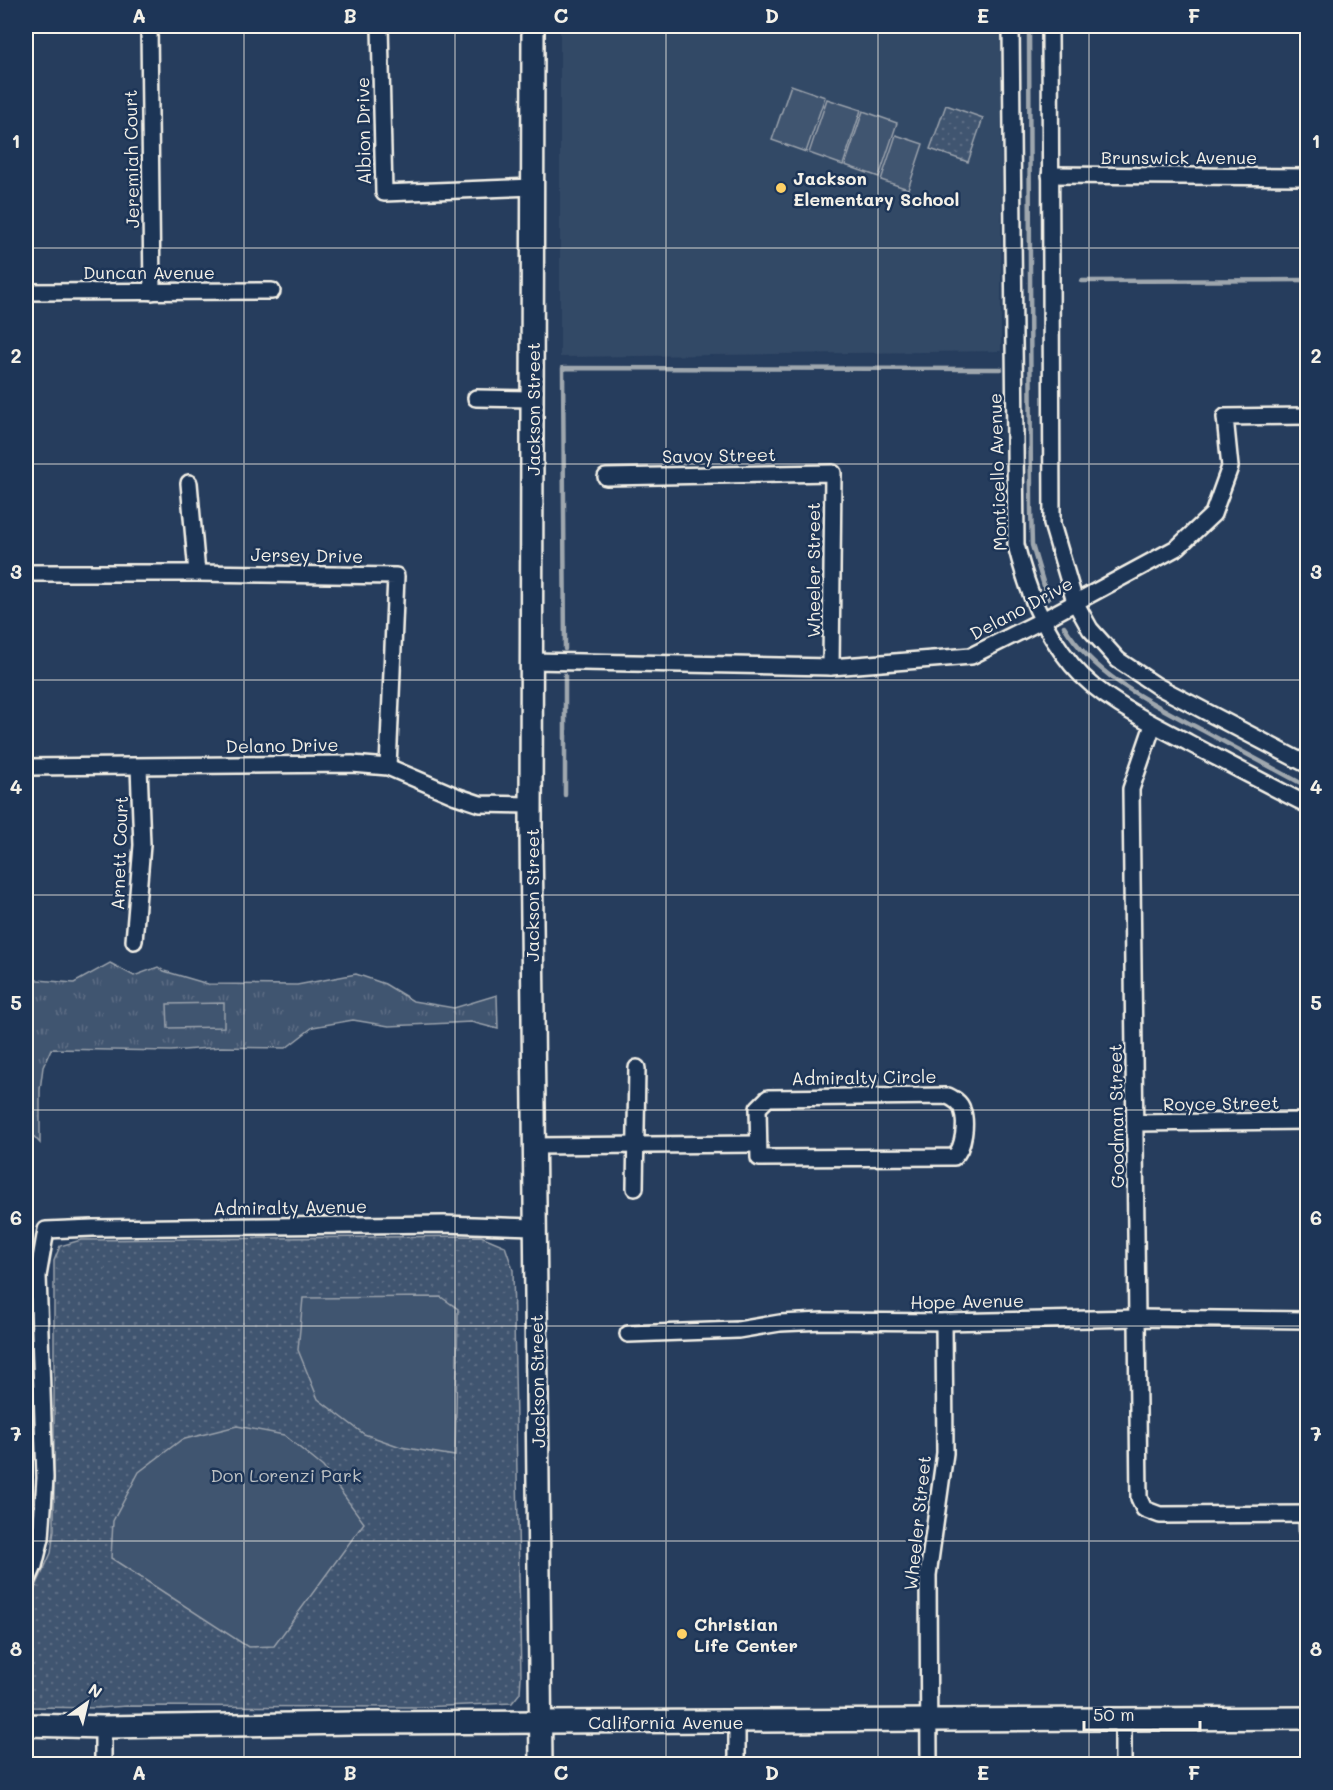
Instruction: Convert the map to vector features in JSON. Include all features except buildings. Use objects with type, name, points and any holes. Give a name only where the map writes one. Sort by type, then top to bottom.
[{"type":"main road","name":"Jackson Street","points":[[533,26],[531,805],[541,1764]]},
{"type":"main road","name":"California Avenue","points":[[26,1725],[103,1727],[1308,1718]]},
{"type":"street","name":"Jeremiah Court","points":[[149,26],[152,292]]},
{"type":"street","name":"Albion Drive","points":[[380,26],[384,193],[534,187]]},
{"type":"street","name":"Monticello Avenue","points":[[1011,26],[1016,545],[1027,587],[1041,621],[1072,666],[1112,700],[1153,725],[1308,805]]},
{"type":"street","points":[[1050,26],[1052,524],[1075,602],[1090,629],[1118,660],[1157,686],[1308,765]]},
{"type":"street","name":"Brunswick Avenue","points":[[1050,176],[1308,177]]},
{"type":"street","name":"Duncan Avenue","points":[[26,292],[272,291]]},
{"type":"street","points":[[476,398],[533,399]]},
{"type":"street","name":"Delano Drive","points":[[532,661],[831,667],[971,656],[1178,547],[1213,514],[1230,467],[1225,417],[1308,416]]},
{"type":"street","name":"Savoy Street","points":[[606,477],[833,473]]},
{"type":"street","name":"Wheeler Street","points":[[831,667],[833,473]]},
{"type":"street","points":[[189,483],[197,573]]},
{"type":"street","name":"Jersey Drive","points":[[26,573],[396,576],[388,767]]},
{"type":"street","name":"Goodman Street","points":[[1153,725],[1131,789],[1139,1498],[1144,1509],[1160,1515],[1307,1514]]},
{"type":"street","name":"Delano Drive","points":[[26,767],[352,764],[388,767],[480,804],[531,805]]},
{"type":"street","name":"Arnett Court","points":[[134,941],[142,845],[139,767]]},
{"type":"street","points":[[635,1188],[637,1068]]},
{"type":"street","name":"Admiralty Circle","points":[[948,1096],[958,1102],[963,1110],[963,1142],[960,1152],[954,1156],[759,1158],[758,1144],[758,1108],[768,1098],[948,1096]]},
{"type":"street","name":"Royce Street","points":[[1136,1123],[1308,1121]]},
{"type":"street","points":[[534,1146],[758,1144]]},
{"type":"street","name":"Admiralty Avenue","points":[[26,1584],[34,1566],[41,1538],[45,1478],[38,1276],[46,1230],[444,1224],[534,1227]]},
{"type":"street","name":"Hope Avenue","points":[[628,1334],[738,1330],[780,1323],[824,1321],[944,1322],[1138,1318],[1308,1320]]},
{"type":"street","name":"Wheeler Street","points":[[929,1764],[928,1575],[945,1453],[944,1322]]},
{"type":"street","points":[[1307,1514],[1308,1542]]},
{"type":"street","points":[[1123,1719],[1123,1764]]},
{"type":"street","points":[[737,1722],[737,1764]]},
{"type":"street","points":[[103,1727],[103,1764]]},
{"type":"shaded area","name":"Jackson Elementary School","points":[[560,26],[1002,26],[1001,351],[560,357]]},
{"type":"green space","points":[[791,85],[825,97],[806,152],[772,140]]},
{"type":"green space","points":[[827,99],[861,110],[843,165],[809,153]]},
{"type":"green space","points":[[946,105],[983,118],[968,162],[930,149]]},
{"type":"green space","points":[[863,111],[897,123],[879,177],[845,165]]},
{"type":"green space","points":[[896,135],[923,144],[908,189],[881,180]]},
{"type":"green space","points":[[110,963],[134,976],[158,967],[164,971],[208,984],[297,985],[356,974],[385,984],[413,1001],[454,1008],[497,995],[498,1029],[471,1022],[389,1026],[353,1020],[313,1027],[286,1048],[221,1047],[171,1051],[51,1049],[43,1067],[40,1090],[40,1143],[26,1128],[26,979],[74,983]]},
{"type":"green space","points":[[224,1003],[224,1027],[168,1028],[167,1004]]},
{"type":"green space","name":"Don Lorenzi Park","points":[[481,1236],[505,1246],[513,1270],[521,1677],[520,1693],[512,1703],[420,1707],[127,1706],[98,1708],[33,1707],[26,1702],[26,1609],[51,1553],[54,1530],[54,1261],[60,1246],[81,1240]]},
{"type":"green space","points":[[441,1297],[458,1309],[455,1456],[401,1447],[364,1434],[318,1399],[298,1350],[303,1298]]},
{"type":"green space","points":[[237,1426],[284,1435],[323,1467],[364,1523],[274,1646],[248,1647],[111,1558],[113,1521],[139,1472],[181,1440]]},
{"type":"waterway","points":[[1029,26],[1032,545],[1048,599]]},
{"type":"waterway","points":[[1081,281],[1308,280]]},
{"type":"waterway","points":[[565,649],[563,368],[1001,369]]},
{"type":"waterway","points":[[1064,626],[1091,660],[1144,699],[1308,787]]},
{"type":"waterway","points":[[565,675],[565,795]]},
{"type":"place","name":"Jackson Elementary School","points":[[781,188]]},
{"type":"place","name":"Christian Life Center","points":[[682,1634]]}]
